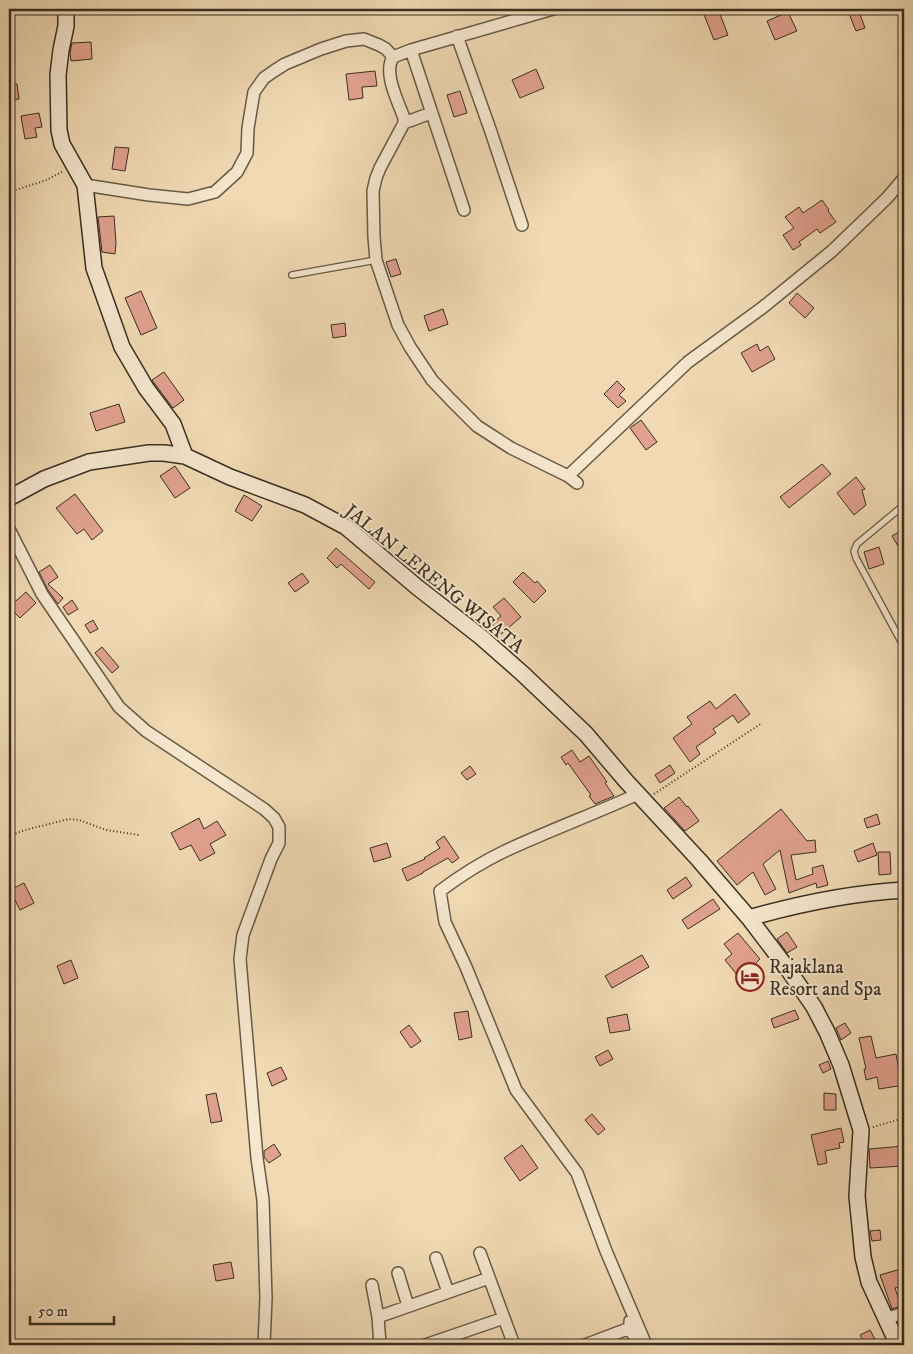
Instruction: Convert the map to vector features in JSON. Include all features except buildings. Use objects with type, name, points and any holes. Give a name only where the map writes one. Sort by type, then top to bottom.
[{"type":"main road","points":[[66,9],[66,26],[58,75],[59,130],[62,144],[85,185],[94,268],[122,347],[146,388],[173,424],[185,456]]},
{"type":"main road","name":"JALAN LERENG WISATA","points":[[9,498],[44,478],[89,462],[149,453],[164,453],[185,456],[230,477],[305,505],[346,528],[481,637],[586,734],[699,860],[748,918],[788,968],[814,1007],[827,1032],[842,1065],[861,1130],[857,1196],[863,1257],[869,1282],[898,1345]]},
{"type":"main road","points":[[748,918],[827,900],[904,890]]},
{"type":"street","points":[[553,9],[457,36],[393,57],[389,70],[404,123],[380,168],[374,184],[373,209],[376,260],[398,325],[432,380],[478,426],[511,448],[572,480],[688,362],[762,308],[832,251],[881,204],[904,178]]},
{"type":"street","points":[[457,36],[522,225]]},
{"type":"street","points":[[85,185],[188,199],[215,192],[237,172],[247,153],[248,128],[254,92],[264,78],[274,70],[312,53],[346,41],[364,39],[379,44],[393,57]]},
{"type":"street","points":[[411,50],[464,210]]},
{"type":"street","points":[[404,123],[431,113]]},
{"type":"street","points":[[9,529],[42,594],[119,707],[146,731],[264,809],[274,818],[279,828],[279,843],[271,859],[243,935],[240,959],[257,1158],[263,1200],[266,1298],[264,1345]]},
{"type":"street","points":[[641,797],[598,812],[504,852],[464,874],[440,891],[445,922],[466,967],[516,1090],[577,1173],[643,1343]]},
{"type":"street","points":[[480,1252],[514,1345]]},
{"type":"street","points":[[436,1258],[448,1292]]},
{"type":"street","points":[[398,1273],[408,1306]]},
{"type":"street","points":[[378,1317],[489,1278]]},
{"type":"street","points":[[372,1285],[378,1317],[380,1345]]},
{"type":"street","points":[[627,1299],[630,1328],[643,1343]]},
{"type":"street","points":[[885,1319],[904,1313]]},
{"type":"street","points":[[425,1345],[504,1318]]},
{"type":"street","points":[[585,1345],[630,1328]]},
{"type":"lane","points":[[292,275],[376,260]]},
{"type":"lane","points":[[904,505],[857,544],[854,551],[904,647]]},
{"type":"path","points":[[9,192],[46,180],[74,166]]},
{"type":"path","points":[[641,797],[762,723]]},
{"type":"path","points":[[9,836],[69,819],[79,820],[106,830],[139,835]]},
{"type":"path","points":[[861,1130],[904,1118]]},
{"type":"place","name":"Rajaklana Resort and Spa","points":[[750,977]]}]
